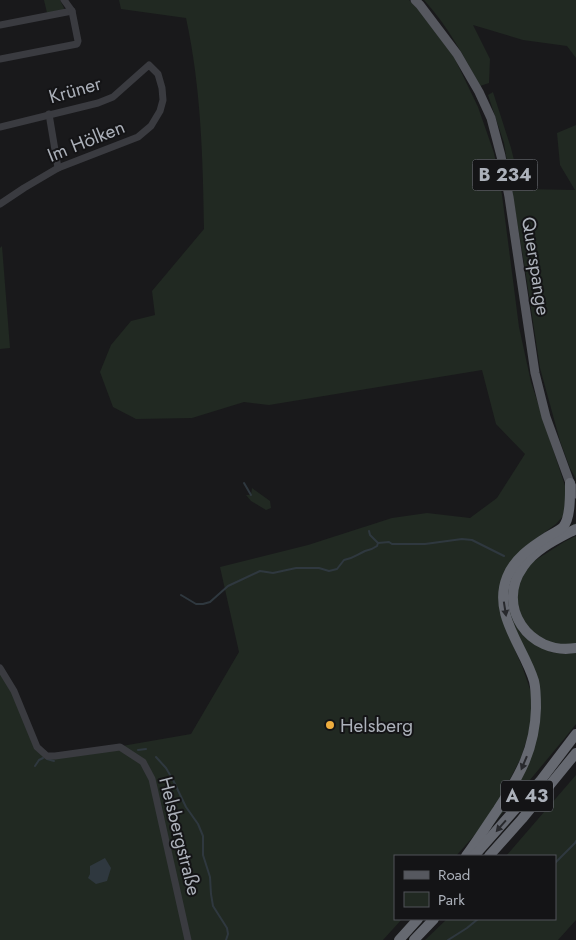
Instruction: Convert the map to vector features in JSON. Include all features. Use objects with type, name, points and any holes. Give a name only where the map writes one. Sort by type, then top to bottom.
[{"type":"highway","points":[[563,527],[568,514],[570,483]]},
{"type":"highway","points":[[467,855],[518,777],[532,742],[536,722],[534,682],[504,609],[507,577],[528,549],[576,519]]},
{"type":"highway","points":[[576,529],[550,543],[528,560],[521,569],[513,589],[512,599],[518,620],[532,638],[549,647],[559,649],[576,648]]},
{"type":"highway","name":"A 43","points":[[475,855],[541,780],[576,734]]},
{"type":"highway","name":"A 43","points":[[490,855],[576,755]]},
{"type":"highway","points":[[399,940],[417,920]]},
{"type":"highway","points":[[414,940],[433,920]]},
{"type":"main road","name":"Querspange","points":[[415,0],[457,54],[479,92],[491,118],[509,197],[536,373],[546,416],[570,483],[576,494]]},
{"type":"street","points":[[0,59],[77,44],[72,11],[64,0]]},
{"type":"street","points":[[0,24],[72,11]]},
{"type":"street","name":"Krüner","points":[[0,127],[98,103],[113,97],[149,65]]},
{"type":"street","name":"Im Hölken","points":[[0,204],[58,168],[138,137],[150,126],[160,111],[163,100],[158,74],[149,65]]},
{"type":"street","points":[[49,114],[58,168]]},
{"type":"street","name":"Helsbergstraße","points":[[0,668],[14,690],[37,747],[46,756],[120,747],[143,762],[152,779],[188,940]]},
{"type":"green space","points":[[44,0],[60,0],[64,8],[63,12],[47,13]]},
{"type":"green space","points":[[119,0],[409,0],[454,57],[478,107],[494,153],[502,195],[519,327],[531,382],[566,489],[564,515],[556,524],[526,546],[504,573],[511,641],[531,692],[531,725],[521,758],[501,796],[479,830],[457,855],[394,855],[394,920],[401,920],[383,940],[190,940],[144,761],[122,746],[191,734],[239,652],[220,567],[308,545],[392,518],[427,513],[470,518],[497,498],[525,454],[496,424],[482,370],[269,405],[244,402],[192,418],[136,419],[113,407],[100,372],[111,345],[131,321],[155,315],[152,291],[204,229],[202,149],[198,96],[186,18],[121,9]]},
{"type":"green space","points":[[424,0],[576,0],[576,58],[567,46],[523,40],[473,25],[490,59],[489,83],[480,86],[448,30]]},
{"type":"green space","points":[[493,92],[511,148],[521,189],[575,190],[560,165],[557,133],[576,125],[576,479],[560,441],[540,368],[504,143],[488,95]]},
{"type":"green space","points":[[2,246],[10,348],[0,349],[0,248]]},
{"type":"green space","points":[[252,488],[270,501],[271,508],[266,510],[251,501],[246,495],[251,495]]},
{"type":"green space","points":[[576,523],[576,526],[540,546],[522,563],[512,582],[509,603],[515,624],[531,642],[550,652],[566,654],[576,652],[576,724],[490,828],[524,768],[533,742],[538,714],[533,674],[510,623],[506,604],[507,587],[512,573],[521,560],[546,540]]},
{"type":"green space","points":[[576,536],[576,645],[558,646],[534,634],[522,619],[517,601],[517,589],[521,578],[531,563]]},
{"type":"green space","points":[[0,673],[43,756],[120,749],[142,763],[151,780],[187,940],[0,940]]},
{"type":"green space","points":[[576,775],[576,920],[558,940],[425,940],[446,920],[556,920],[556,855],[507,855]]},
{"type":"shaded area","points":[[105,858],[111,868],[107,881],[96,884],[88,878],[90,866]]},
{"type":"waterway","points":[[244,483],[251,495]]},
{"type":"waterway","points":[[369,531],[370,535],[378,543]]},
{"type":"waterway","points":[[181,595],[196,604],[203,604],[210,602],[228,586],[260,571],[273,573],[296,568],[319,568],[329,571],[337,569],[344,560],[373,549],[378,543],[425,544],[462,539],[472,540],[504,556]]},
{"type":"waterway","points":[[138,750],[146,749]]},
{"type":"waterway","points":[[156,757],[166,768],[203,836],[203,855],[210,877],[213,906],[227,928],[226,940]]},
{"type":"waterway","points":[[35,766],[43,758]]},
{"type":"waterway","points":[[47,759],[54,761]]},
{"type":"waterway","points":[[556,862],[576,841]]},
{"type":"waterway","points":[[448,940],[477,920]]},
{"type":"place","name":"Helsberg","points":[[330,725]]}]
